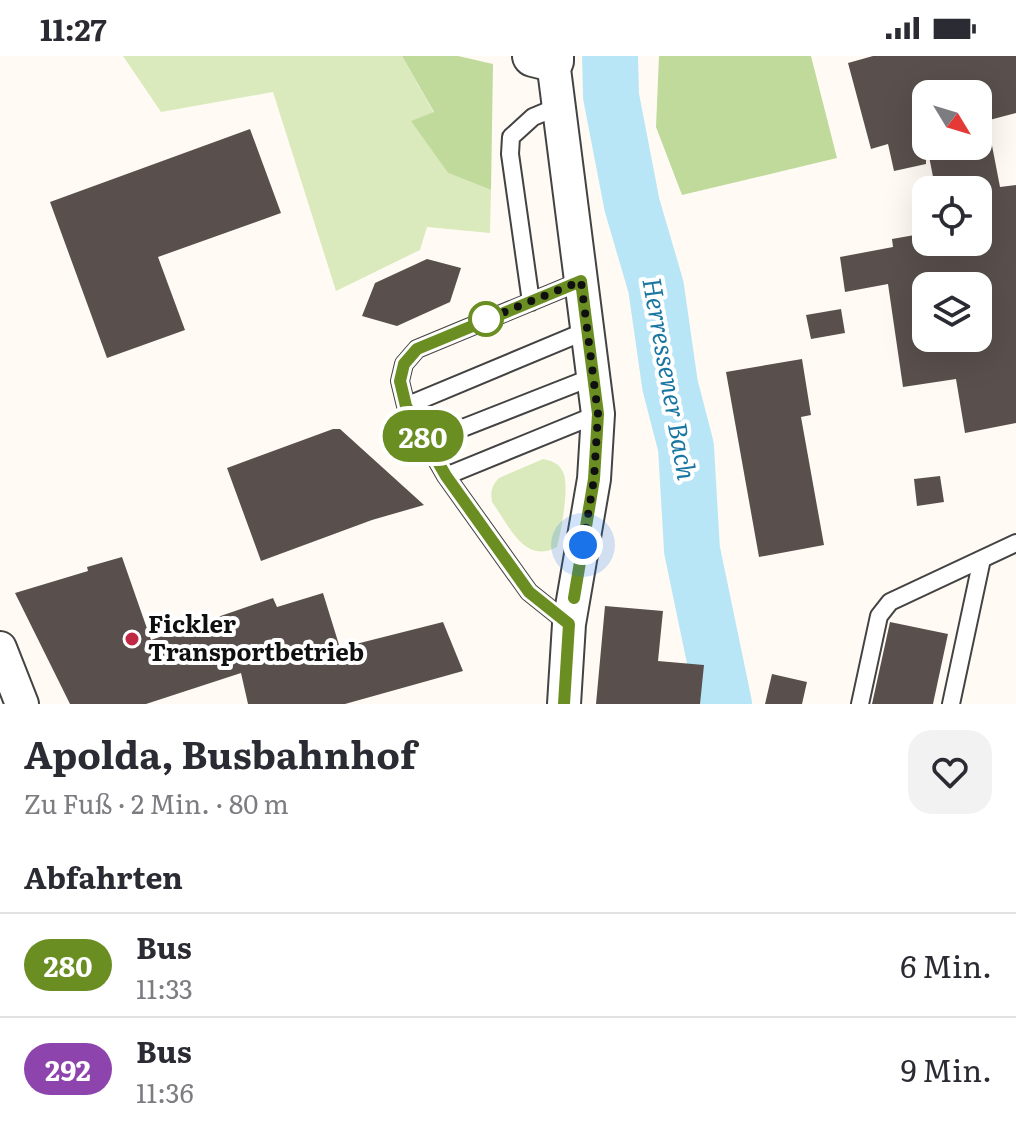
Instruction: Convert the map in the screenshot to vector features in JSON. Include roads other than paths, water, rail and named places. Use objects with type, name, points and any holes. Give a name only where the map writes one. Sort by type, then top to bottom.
[{"type":"street","points":[[546,58],[557,107],[598,414],[594,479],[569,624],[564,704]]},
{"type":"street","points":[[0,648],[22,704]]},
{"type":"lane","points":[[531,302],[510,154],[511,137],[533,117],[557,107]]},
{"type":"lane","points":[[569,624],[529,592],[446,476],[406,406],[400,381],[404,364],[417,349],[581,281]]},
{"type":"lane","points":[[406,406],[588,330]]},
{"type":"lane","points":[[427,442],[595,376]]},
{"type":"lane","points":[[446,476],[598,414]]},
{"type":"lane","points":[[860,704],[879,616],[890,602],[1016,543]]},
{"type":"lane","points":[[951,704],[982,559]]},
{"type":"waterway","name":"Herressener Bach","points":[[610,56],[611,96],[632,205],[656,287],[670,385],[686,447],[692,550],[724,704]]},
{"type":"place","name":"Fickler Transportbetrieb","points":[[132,639]]}]
